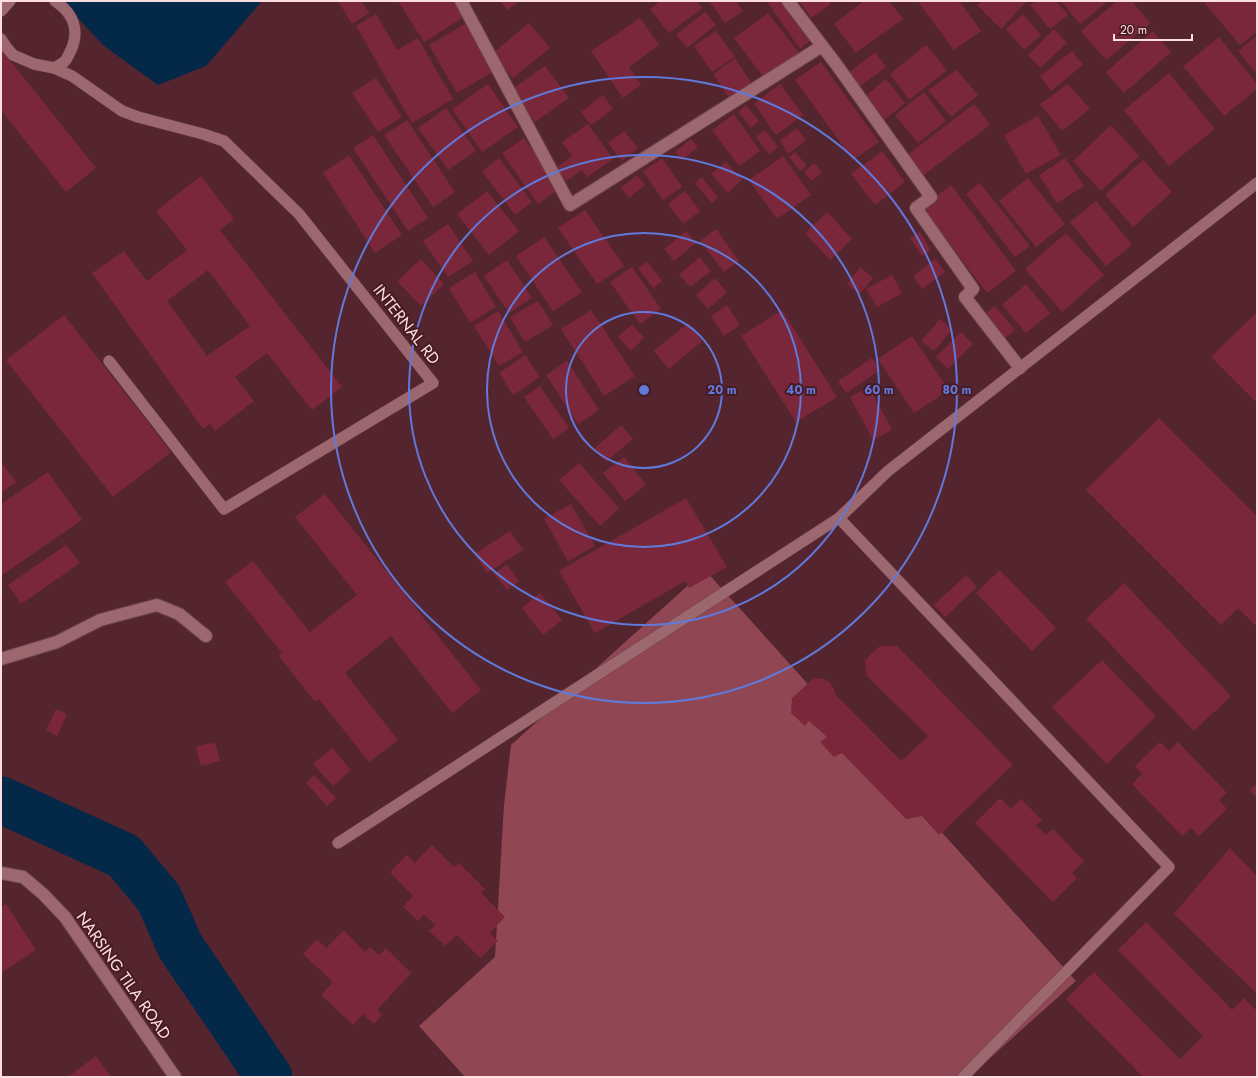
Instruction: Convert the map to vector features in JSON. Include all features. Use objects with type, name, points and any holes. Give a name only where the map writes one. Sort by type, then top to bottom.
[{"type":"street","points":[[461,1],[570,206],[822,46]]},
{"type":"street","points":[[788,1],[931,198],[916,208],[973,289],[965,297],[1020,368]]},
{"type":"street","points":[[1,659],[58,642],[100,620],[157,605],[179,614],[206,636]]},
{"type":"street","name":"NARSING TILA ROAD","points":[[1,872],[23,877],[43,894],[65,917],[175,1077]]},
{"type":"lane","points":[[1,11],[10,1]]},
{"type":"lane","points":[[54,68],[66,61],[76,37],[75,25],[63,6],[55,1]]},
{"type":"lane","name":"INTERNAL RD","points":[[1,40],[13,55],[34,64],[54,68],[72,76],[122,111],[138,118],[203,134],[224,141],[299,214],[433,383],[224,509],[109,361]]},
{"type":"lane","points":[[338,842],[839,518],[888,471],[1257,183]]},
{"type":"lane","points":[[839,518],[1169,867],[963,1077]]},
{"type":"shaded area","points":[[705,570],[1076,981],[969,1077],[465,1077],[419,1026],[495,957],[504,805],[511,745]]},
{"type":"water","points":[[62,1],[262,1],[206,66],[158,85],[104,46]]},
{"type":"building","points":[[338,1],[361,1],[369,13],[352,24]]},
{"type":"building","points":[[398,1],[454,1],[464,17],[424,42]]},
{"type":"building","points":[[500,1],[519,1],[508,10]]},
{"type":"building","points":[[660,1],[696,1],[702,8],[669,33],[650,9]]},
{"type":"building","points":[[709,1],[736,1],[743,11],[725,23]]},
{"type":"building","points":[[771,1],[783,1],[811,40],[800,49],[768,3]]},
{"type":"building","points":[[799,1],[829,1],[831,4],[811,18]]},
{"type":"building","points":[[864,1],[889,1],[903,19],[856,53],[834,24]]},
{"type":"building","points":[[921,1],[959,1],[981,31],[954,50],[919,3]]},
{"type":"building","points":[[982,1],[1027,1],[1001,29],[977,5]]},
{"type":"building","points":[[1037,1],[1056,1],[1068,15],[1050,29],[1030,5]]},
{"type":"building","points":[[1061,1],[1108,1],[1080,24]]},
{"type":"building","points":[[1117,1],[1132,1],[1150,23],[1106,60],[1081,31]]},
{"type":"building","points":[[1203,1],[1257,1],[1257,32],[1240,45]]},
{"type":"building","points":[[705,12],[716,25],[687,48],[676,35]]},
{"type":"building","points":[[768,13],[799,53],[765,79],[734,38]]},
{"type":"building","points":[[376,14],[397,50],[418,38],[453,99],[412,123],[356,26]]},
{"type":"building","points":[[1023,14],[1041,35],[1024,50],[1006,29]]},
{"type":"building","points":[[640,18],[659,45],[629,67],[641,85],[623,98],[591,51]]},
{"type":"building","points":[[467,23],[494,71],[457,93],[429,45]]},
{"type":"building","points":[[529,23],[550,48],[513,78],[492,54]]},
{"type":"building","points":[[1054,29],[1067,43],[1040,68],[1028,55]]},
{"type":"building","points":[[716,31],[735,57],[712,72],[694,46]]},
{"type":"building","points":[[1153,31],[1171,52],[1124,93],[1106,72]]},
{"type":"building","points":[[1257,35],[1257,74],[1238,51]]},
{"type":"building","points":[[1219,37],[1257,84],[1257,89],[1224,116],[1183,66]]},
{"type":"building","points":[[926,45],[947,70],[909,100],[890,74]]},
{"type":"building","points":[[1,49],[96,168],[66,192],[1,110]]},
{"type":"building","points":[[1072,51],[1083,65],[1051,91],[1040,76]]},
{"type":"building","points":[[875,52],[886,67],[858,88],[847,74]]},
{"type":"building","points":[[735,58],[754,87],[732,102],[713,74]]},
{"type":"building","points":[[821,62],[879,142],[853,160],[795,80]]},
{"type":"building","points":[[545,66],[569,98],[535,122],[511,90]]},
{"type":"building","points":[[957,70],[978,95],[951,117],[928,90]]},
{"type":"building","points":[[1169,73],[1215,129],[1169,166],[1124,110]]},
{"type":"building","points":[[376,78],[402,117],[378,132],[352,93]]},
{"type":"building","points":[[886,79],[905,103],[883,121],[864,97]]},
{"type":"building","points":[[488,84],[518,127],[482,152],[452,109]]},
{"type":"building","points":[[780,84],[803,115],[776,135],[754,104]]},
{"type":"building","points":[[1068,84],[1090,109],[1062,131],[1040,104]]},
{"type":"building","points":[[924,92],[946,121],[918,143],[895,115]]},
{"type":"building","points":[[603,95],[613,109],[591,125],[581,112]]},
{"type":"building","points":[[974,104],[990,125],[921,177],[905,157]]},
{"type":"building","points":[[746,105],[759,121],[751,128],[738,112]]},
{"type":"building","points":[[446,108],[476,151],[448,170],[418,128]]},
{"type":"building","points":[[734,114],[760,151],[739,166],[712,130]]},
{"type":"building","points":[[1038,116],[1061,155],[1026,174],[1004,135]]},
{"type":"building","points":[[407,120],[455,192],[433,207],[384,135]]},
{"type":"building","points":[[588,124],[613,159],[587,177],[582,170],[566,181],[556,168],[572,156],[562,142]]},
{"type":"building","points":[[1111,125],[1139,156],[1101,191],[1073,161]]},
{"type":"building","points":[[797,128],[806,140],[788,154],[780,141]]},
{"type":"building","points":[[765,130],[778,147],[769,154],[756,137]]},
{"type":"building","points":[[624,131],[638,148],[622,161],[608,143]]},
{"type":"building","points":[[373,135],[428,218],[408,231],[353,148]]},
{"type":"building","points":[[524,138],[560,188],[538,204],[502,153]]},
{"type":"building","points":[[691,139],[698,147],[682,160],[675,152]]},
{"type":"building","points":[[882,151],[905,182],[875,205],[851,174]]},
{"type":"building","points":[[795,152],[807,166],[800,171],[789,157]]},
{"type":"building","points":[[349,155],[402,235],[375,253],[323,173]]},
{"type":"building","points":[[783,156],[811,195],[777,219],[749,180]]},
{"type":"building","points":[[499,158],[532,202],[515,215],[482,171]]},
{"type":"building","points":[[662,158],[682,187],[663,200],[643,171]]},
{"type":"building","points":[[1065,158],[1084,186],[1057,203],[1039,175]]},
{"type":"building","points":[[1143,160],[1172,192],[1133,227],[1105,195]]},
{"type":"building","points":[[726,162],[742,180],[728,193],[711,174]]},
{"type":"building","points":[[814,163],[822,172],[811,181],[804,172]]},
{"type":"building","points":[[637,175],[645,185],[629,198],[621,188]]},
{"type":"building","points":[[201,176],[234,219],[220,230],[342,387],[312,410],[267,353],[235,377],[254,401],[215,431],[210,424],[203,429],[92,273],[124,251],[147,281],[187,250],[156,211]],"holes":[[[208,270],[250,326],[207,356],[167,301]]]},
{"type":"building","points":[[702,177],[718,197],[712,203],[695,183]]},
{"type":"building","points":[[1028,178],[1065,224],[1036,247],[999,201]]},
{"type":"building","points":[[980,183],[1030,246],[1015,257],[966,194]]},
{"type":"building","points":[[951,185],[1016,271],[987,293],[922,207]]},
{"type":"building","points":[[487,191],[519,231],[489,255],[457,214]]},
{"type":"building","points":[[685,191],[700,211],[683,224],[668,204]]},
{"type":"building","points":[[1096,201],[1132,245],[1106,266],[1070,222]]},
{"type":"building","points":[[585,210],[624,266],[597,284],[558,228]]},
{"type":"building","points":[[827,212],[852,239],[830,260],[805,233]]},
{"type":"building","points":[[448,224],[473,261],[448,277],[423,241]]},
{"type":"building","points":[[716,229],[739,261],[724,272],[700,241]]},
{"type":"building","points":[[686,231],[696,243],[674,261],[664,249]]},
{"type":"building","points":[[920,232],[931,250],[922,256],[910,238]]},
{"type":"building","points":[[1066,233],[1104,275],[1062,312],[1025,269]]},
{"type":"building","points":[[544,237],[582,292],[553,311],[516,256]]},
{"type":"building","points":[[700,257],[711,271],[690,287],[679,274]]},
{"type":"building","points":[[421,259],[444,284],[421,306],[397,281]]},
{"type":"building","points":[[935,259],[945,272],[922,289],[913,276]]},
{"type":"building","points":[[507,260],[532,298],[509,313],[484,276]]},
{"type":"building","points":[[647,261],[662,281],[653,288],[638,268]]},
{"type":"building","points":[[632,267],[661,309],[640,324],[610,282]]},
{"type":"building","points":[[860,267],[873,278],[860,294],[847,284]]},
{"type":"building","points":[[475,272],[496,307],[470,323],[449,288]]},
{"type":"building","points":[[892,275],[902,293],[877,307],[866,289]]},
{"type":"building","points":[[715,278],[727,292],[708,309],[696,295]]},
{"type":"building","points":[[1026,284],[1050,313],[1026,333],[1002,305]]},
{"type":"building","points":[[538,301],[553,325],[525,342],[510,317]]},
{"type":"building","points":[[727,305],[740,325],[724,336],[711,316]]},
{"type":"building","points":[[995,306],[1015,330],[1004,339],[984,315]]},
{"type":"building","points":[[591,310],[635,376],[604,396],[561,329]]},
{"type":"building","points":[[782,310],[837,397],[796,422],[741,336]]},
{"type":"building","points":[[498,311],[523,352],[499,366],[474,326]]},
{"type":"building","points":[[1257,312],[1257,403],[1211,357]]},
{"type":"building","points":[[64,315],[171,452],[113,497],[6,360]]},
{"type":"building","points":[[940,319],[952,330],[934,351],[921,341]]},
{"type":"building","points":[[688,323],[702,341],[669,369],[654,351]]},
{"type":"building","points":[[632,324],[644,338],[631,351],[618,337]]},
{"type":"building","points":[[961,332],[973,344],[948,369],[936,357]]},
{"type":"building","points":[[912,336],[949,390],[914,413],[878,359]]},
{"type":"building","points":[[525,355],[540,377],[513,395],[499,373]]},
{"type":"building","points":[[872,358],[880,370],[846,393],[838,381]]},
{"type":"building","points":[[567,361],[599,410],[578,424],[546,375]]},
{"type":"building","points":[[540,386],[569,428],[553,439],[524,397]]},
{"type":"building","points":[[869,387],[892,430],[873,440],[850,397]]},
{"type":"building","points":[[1159,418],[1257,516],[1257,627],[1238,608],[1221,625],[1086,490]]},
{"type":"building","points":[[621,425],[633,439],[606,462],[594,449]]},
{"type":"building","points":[[624,457],[646,485],[625,501],[603,473]]},
{"type":"building","points":[[1,462],[16,482],[1,493]]},
{"type":"building","points":[[579,463],[619,508],[600,526],[559,480]]},
{"type":"building","points":[[48,472],[82,520],[2,575],[1,504]]},
{"type":"building","points":[[325,494],[481,690],[452,713],[391,636],[345,673],[398,740],[369,762],[319,699],[315,702],[279,656],[282,653],[225,582],[253,561],[310,632],[357,595],[295,517]]},
{"type":"building","points":[[686,498],[727,567],[689,588],[685,581],[595,633],[559,571]]},
{"type":"building","points":[[571,504],[595,546],[568,561],[544,519]]},
{"type":"building","points":[[510,531],[523,550],[487,573],[475,554]]},
{"type":"building","points":[[66,545],[80,563],[21,604],[8,585]]},
{"type":"building","points":[[507,564],[519,581],[507,590],[494,574]]},
{"type":"building","points":[[1000,570],[1056,628],[1032,651],[976,593]]},
{"type":"building","points":[[966,575],[977,587],[945,617],[934,605]]},
{"type":"building","points":[[1124,583],[1231,696],[1194,731],[1086,619]]},
{"type":"building","points":[[540,593],[562,620],[543,635],[522,608]]},
{"type":"building","points":[[880,646],[897,646],[1013,765],[939,835],[922,816],[906,819],[842,753],[834,757],[820,742],[827,737],[809,721],[805,726],[791,713],[792,698],[814,678],[823,679],[830,682],[834,689],[834,693],[901,761],[928,736],[867,676],[865,660]]},
{"type":"building","points":[[1102,660],[1156,716],[1107,764],[1052,707]]},
{"type":"building","points":[[56,709],[67,714],[57,736],[46,730]]},
{"type":"building","points":[[215,742],[220,761],[201,766],[196,747]]},
{"type":"building","points":[[1160,742],[1169,751],[1178,742],[1227,793],[1219,800],[1227,809],[1199,836],[1191,828],[1182,836],[1132,784],[1142,774],[1135,766]]},
{"type":"building","points":[[332,748],[351,770],[333,786],[313,764]]},
{"type":"building","points":[[314,775],[336,798],[327,806],[306,783]]},
{"type":"building","points":[[1257,783],[1257,798],[1250,790]]},
{"type":"building","points":[[1000,798],[1011,809],[1021,799],[1042,820],[1036,826],[1046,835],[1053,829],[1084,861],[1072,873],[1077,878],[1053,902],[975,823]]},
{"type":"building","points":[[432,845],[454,867],[459,863],[485,889],[481,893],[505,917],[490,933],[498,941],[480,958],[457,935],[445,946],[429,931],[435,925],[424,914],[418,921],[403,907],[413,896],[390,872],[407,855],[415,863]]},
{"type":"building","points":[[1230,848],[1257,876],[1257,994],[1174,914]]},
{"type":"building","points":[[6,904],[36,950],[1,973],[1,907]]},
{"type":"building","points":[[1146,922],[1232,1010],[1244,998],[1257,1011],[1257,1077],[1143,1077],[1066,999],[1094,972],[1180,1059],[1203,1036],[1118,950]]},
{"type":"building","points":[[344,930],[365,952],[370,947],[379,955],[386,948],[411,973],[377,1010],[382,1015],[374,1024],[363,1014],[353,1025],[321,995],[333,982],[303,954],[317,939],[326,948]]},
{"type":"building","points":[[96,1056],[111,1077],[68,1077]]},
{"type":"waterway","points":[[1,800],[124,856],[159,898],[180,946],[269,1077]]}]
